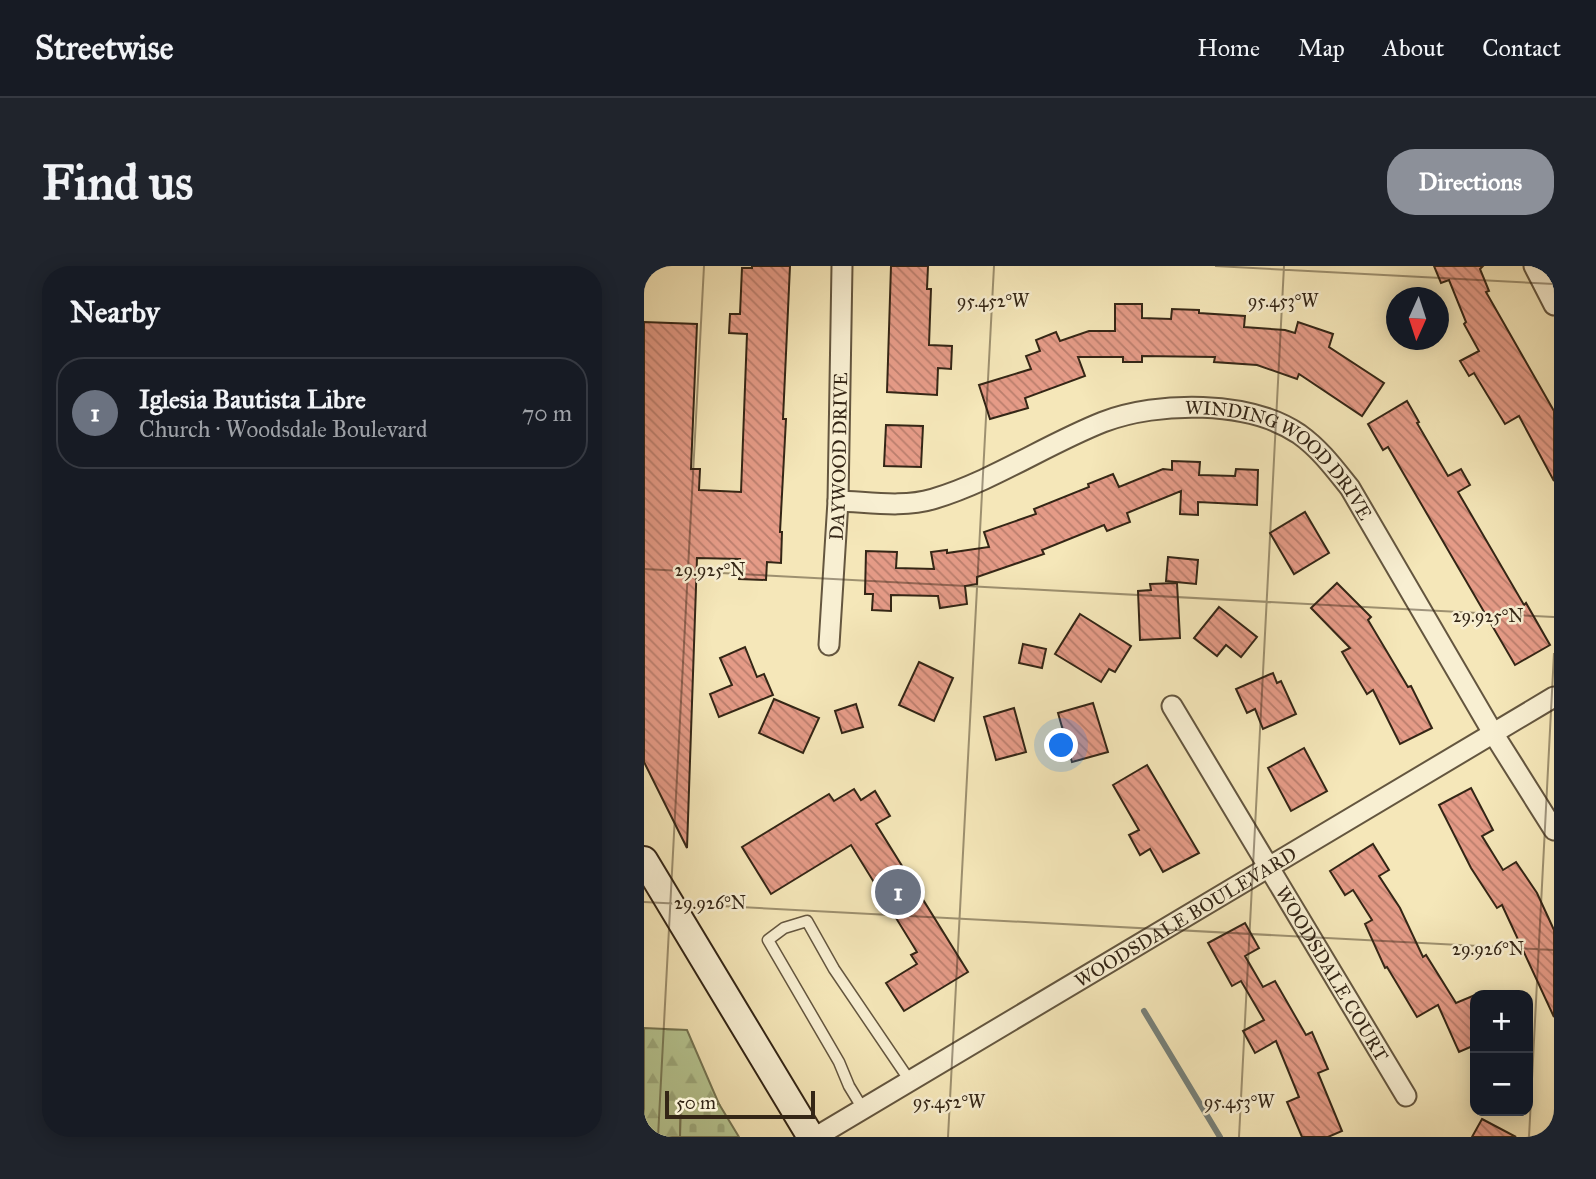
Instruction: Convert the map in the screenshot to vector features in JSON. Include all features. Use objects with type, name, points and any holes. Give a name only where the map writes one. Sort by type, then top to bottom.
[{"type":"main road","points":[[644,861],[814,1137]]},
{"type":"street","name":"DAYWOOD DRIVE","points":[[830,645],[838,501],[842,266]]},
{"type":"street","points":[[1534,266],[1554,305]]},
{"type":"street","name":"WINDING WOOD DRIVE","points":[[838,501],[900,504],[931,500],[964,488],[1103,422],[1136,412],[1178,408],[1218,409],[1259,415],[1297,433],[1324,455],[1350,488],[1493,733],[1554,830]]},
{"type":"street","name":"WOODSDALE BOULEVARD","points":[[814,1137],[1554,697]]},
{"type":"street","name":"WOODSDALE COURT","points":[[1172,706],[1406,1096]]},
{"type":"lane","points":[[863,1109],[839,1062],[768,940],[784,928],[807,921],[834,969],[910,1081]]},
{"type":"green space","points":[[644,1028],[687,1030],[719,1104],[681,1103],[680,1137],[644,1137]]},
{"type":"green space","points":[[681,1103],[719,1104],[739,1137],[680,1137]]},
{"type":"building","points":[[790,266],[783,419],[786,419],[781,563],[767,562],[766,580],[739,579],[740,559],[697,558],[687,848],[644,762],[644,322],[697,324],[691,469],[700,469],[699,490],[741,492],[747,334],[729,333],[730,314],[740,314],[742,268]]},
{"type":"building","points":[[891,266],[928,266],[927,289],[931,289],[929,345],[952,346],[951,369],[938,368],[937,395],[887,392]]},
{"type":"building","points":[[1434,266],[1483,266],[1480,269],[1489,291],[1486,292],[1554,411],[1554,481],[1519,416],[1505,424],[1474,373],[1469,376],[1460,361],[1479,351],[1464,324],[1466,322],[1449,280],[1441,283]]},
{"type":"building","points":[[1115,304],[1142,304],[1142,318],[1171,319],[1172,309],[1199,310],[1199,313],[1245,316],[1244,327],[1295,333],[1298,322],[1333,334],[1329,347],[1384,383],[1362,416],[1299,374],[1297,379],[1257,365],[1214,362],[1215,357],[1142,356],[1142,362],[1123,362],[1123,357],[1078,357],[1085,376],[1025,398],[1028,408],[990,419],[979,385],[1031,369],[1026,356],[1040,351],[1036,340],[1056,332],[1060,341],[1089,331],[1115,331]]},
{"type":"building","points":[[1407,401],[1448,476],[1461,469],[1470,485],[1458,492],[1550,645],[1515,665],[1388,447],[1383,450],[1368,424]]},
{"type":"building","points":[[886,425],[923,426],[921,467],[884,466]]},
{"type":"building","points":[[1172,461],[1200,462],[1199,475],[1235,476],[1236,469],[1258,470],[1257,505],[1198,502],[1198,515],[1180,514],[1181,491],[1127,513],[1130,522],[1107,531],[1104,525],[1042,550],[1044,554],[977,577],[977,584],[965,586],[967,604],[940,608],[938,596],[891,595],[891,611],[872,610],[873,594],[865,594],[866,551],[897,552],[896,568],[934,569],[931,552],[947,550],[947,553],[989,547],[984,532],[1036,514],[1034,509],[1089,487],[1088,484],[1113,474],[1119,487],[1163,469],[1172,470]]},
{"type":"building","points":[[1305,512],[1329,553],[1294,574],[1270,533]]},
{"type":"building","points":[[1168,557],[1198,560],[1196,584],[1166,581]]},
{"type":"building","points":[[1177,583],[1180,638],[1140,640],[1138,591],[1151,590],[1150,584]]},
{"type":"building","points":[[1337,583],[1371,617],[1368,620],[1408,687],[1411,686],[1432,728],[1400,744],[1373,690],[1367,694],[1342,652],[1350,648],[1311,608]]},
{"type":"building","points":[[1219,607],[1257,637],[1241,657],[1226,645],[1217,656],[1194,638]]},
{"type":"building","points":[[1080,614],[1131,646],[1115,672],[1109,669],[1101,682],[1055,654]]},
{"type":"building","points":[[1023,644],[1046,649],[1042,668],[1019,663]]},
{"type":"building","points":[[745,647],[757,677],[764,674],[773,695],[719,717],[710,694],[732,685],[720,658]]},
{"type":"building","points":[[919,662],[953,678],[934,721],[899,705]]},
{"type":"building","points":[[1273,673],[1277,683],[1281,681],[1296,714],[1263,729],[1255,709],[1247,713],[1236,689]]},
{"type":"building","points":[[774,699],[819,718],[803,753],[759,733]]},
{"type":"building","points":[[1093,703],[1108,752],[1072,762],[1058,713]]},
{"type":"building","points":[[856,704],[863,727],[842,733],[835,711]]},
{"type":"building","points":[[1014,708],[1026,752],[996,760],[984,717]]},
{"type":"building","points":[[1304,748],[1327,791],[1291,811],[1268,768]]},
{"type":"building","points":[[1147,765],[1199,853],[1163,872],[1150,849],[1140,855],[1129,835],[1139,830],[1113,785]]},
{"type":"building","points":[[1471,788],[1493,830],[1482,836],[1503,870],[1516,862],[1537,893],[1554,930],[1554,1017],[1502,905],[1497,908],[1471,868],[1439,805]]},
{"type":"building","points":[[854,789],[861,800],[875,791],[890,816],[876,824],[968,972],[904,1011],[886,983],[917,964],[911,955],[917,952],[851,845],[771,894],[742,847],[829,794],[834,801]]},
{"type":"building","points":[[1373,844],[1389,870],[1379,876],[1400,908],[1423,957],[1426,955],[1456,1003],[1470,997],[1470,1047],[1459,1052],[1438,1005],[1417,1017],[1387,967],[1385,968],[1365,924],[1372,920],[1353,890],[1345,895],[1330,871]]},
{"type":"building","points":[[1245,923],[1259,948],[1245,956],[1263,987],[1275,981],[1306,1035],[1312,1032],[1328,1069],[1318,1073],[1342,1131],[1328,1137],[1302,1137],[1287,1102],[1299,1097],[1276,1041],[1255,1053],[1243,1031],[1264,1020],[1241,981],[1232,986],[1208,943]]},
{"type":"building","points":[[1482,1119],[1516,1137],[1472,1137]]},
{"type":"waterway","points":[[1144,1011],[1220,1137]]},
{"type":"place","name":"Iglesia Bautista Libre","points":[[898,892]]}]
